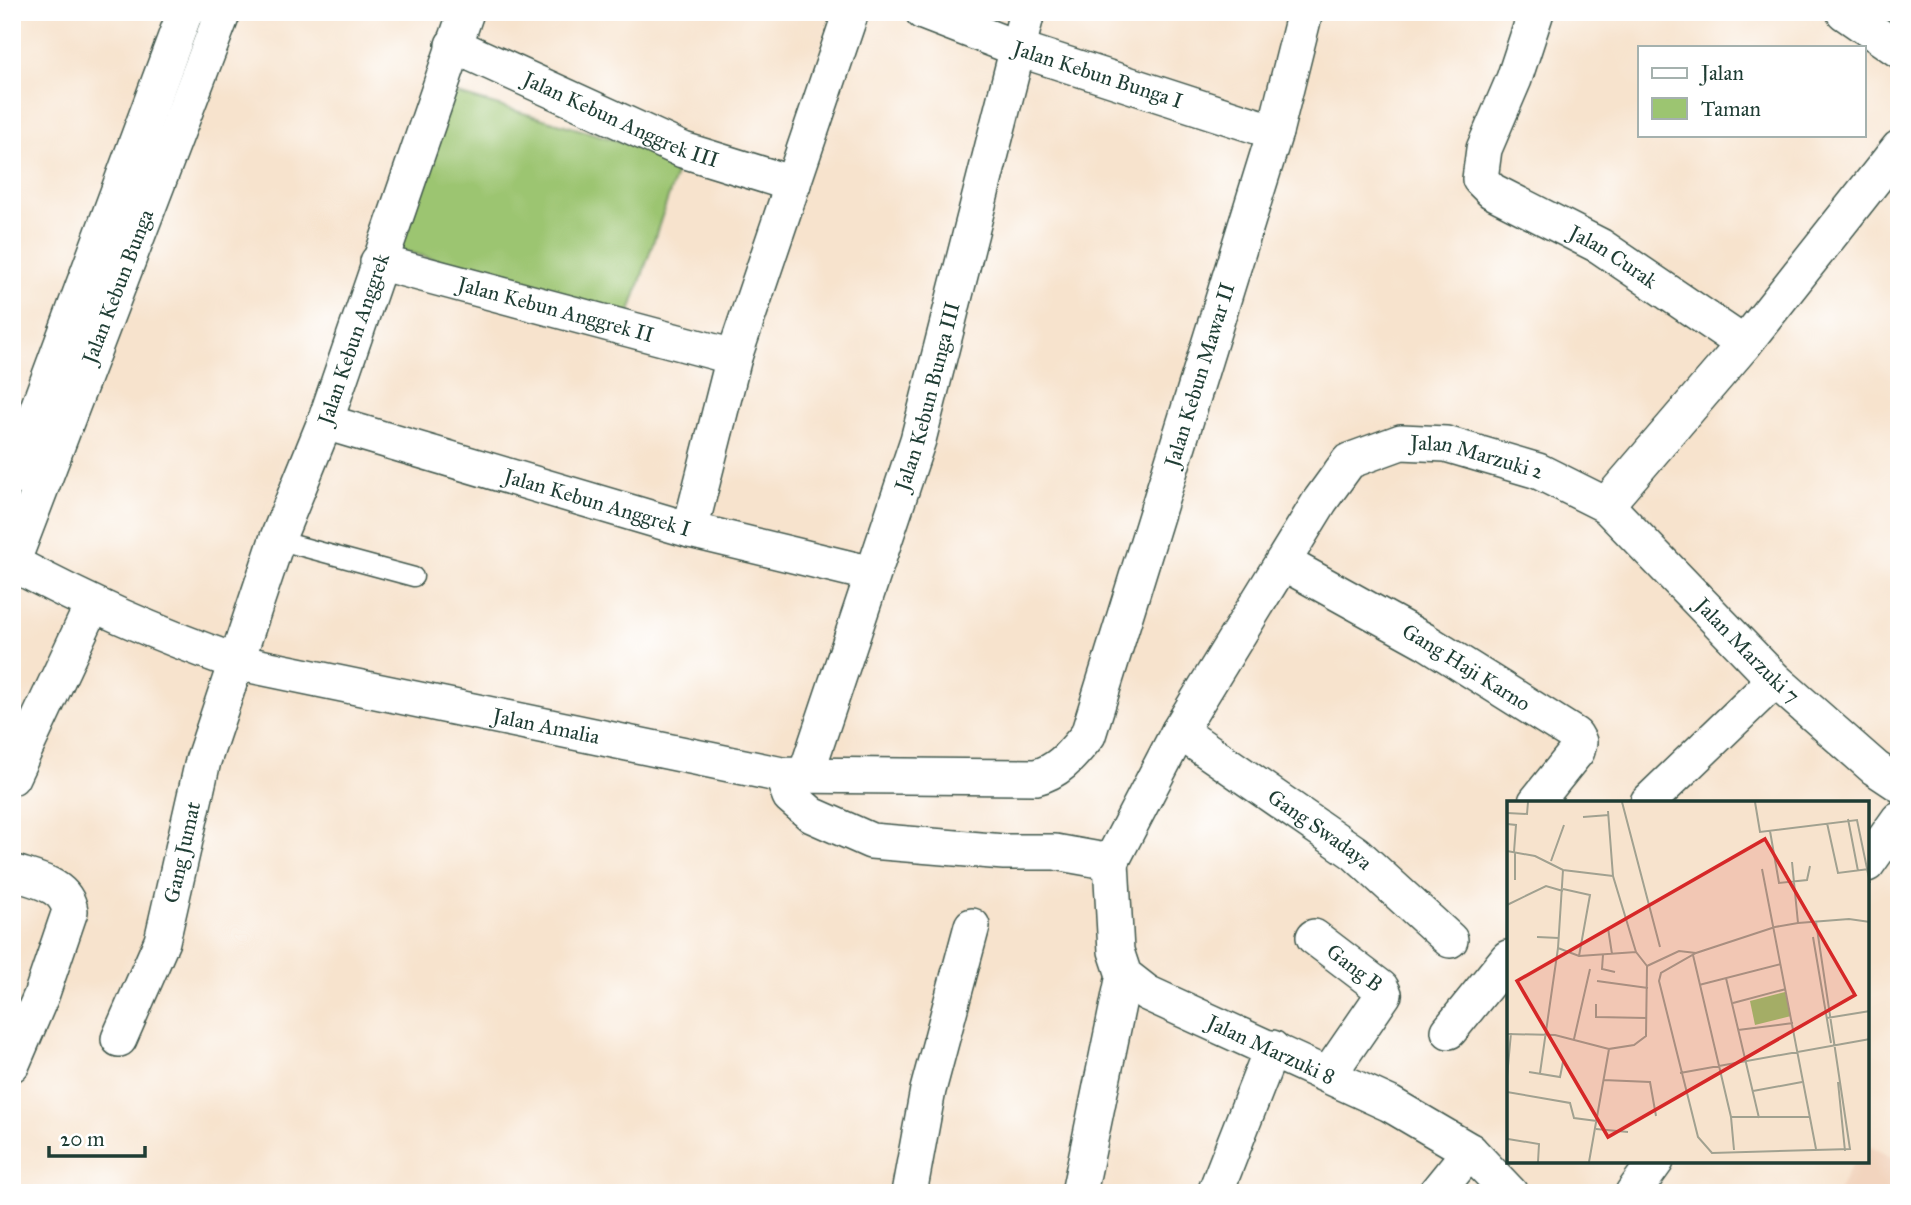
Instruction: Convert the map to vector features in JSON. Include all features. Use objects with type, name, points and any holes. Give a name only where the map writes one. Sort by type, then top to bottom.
[{"type":"street","name":"Jalan Kebun Bunga","points":[[12,563],[185,12]]},
{"type":"street","name":"Jalan Kebun Bunga","points":[[12,478],[87,324],[223,12]]},
{"type":"street","name":"Jalan Kebun Anggrek","points":[[236,662],[277,540],[325,422],[466,12]]},
{"type":"street","points":[[690,530],[734,357],[851,12]]},
{"type":"street","name":"Jalan Kebun Bunga I","points":[[923,12],[1016,48],[1275,132]]},
{"type":"street","name":"Jalan Kebun Bunga III","points":[[794,775],[872,574],[918,440],[1027,12]]},
{"type":"street","name":"Jalan Kebun Mawar II","points":[[1088,736],[1275,132],[1305,12]]},
{"type":"street","name":"Jalan Curak","points":[[1536,12],[1514,79],[1484,149],[1480,179],[1492,191],[1600,246],[1744,344]]},
{"type":"street","points":[[1844,12],[1899,50]]},
{"type":"street","name":"Jalan Kebun Anggrek III","points":[[453,45],[684,150],[793,184]]},
{"type":"street","points":[[1606,505],[1744,344],[1899,148]]},
{"type":"street","name":"Jalan Kebun Anggrek II","points":[[379,262],[734,357]]},
{"type":"street","name":"Jalan Kebun Anggrek I","points":[[325,422],[690,530],[872,574]]},
{"type":"street","name":"Jalan Marzuki 2","points":[[1083,857],[1179,731],[1320,501],[1349,461],[1401,442],[1446,444],[1538,471],[1606,505]]},
{"type":"street","name":"Jalan Marzuki 7","points":[[1606,505],[1775,680],[1875,768],[1899,784]]},
{"type":"street","name":"Gang Haji Karno","points":[[1284,562],[1425,641],[1575,735],[1579,742],[1577,751],[1538,801]]},
{"type":"street","name":"Jalan Amalia","points":[[12,563],[92,606],[151,632],[236,662],[794,775],[1036,777],[1058,768],[1088,736]]},
{"type":"street","points":[[12,777],[92,606]]},
{"type":"street","name":"Gang Jumat","points":[[119,1039],[162,941],[203,761],[236,662]]},
{"type":"street","points":[[1650,801],[1775,680]]},
{"type":"street","name":"Gang Swadaya","points":[[1179,731],[1355,853],[1450,940]]},
{"type":"street","points":[[794,775],[790,796],[812,815],[871,841],[1083,857],[1124,975],[1079,1193]]},
{"type":"street","points":[[1869,860],[1899,819]]},
{"type":"street","points":[[12,872],[59,889],[68,901],[70,911],[41,996],[12,1064]]},
{"type":"street","points":[[909,1193],[928,1090],[972,926]]},
{"type":"street","name":"Gang B","points":[[1314,936],[1381,988],[1384,994],[1329,1074]]},
{"type":"street","points":[[1449,1031],[1507,959]]},
{"type":"street","name":"Jalan Marzuki 8","points":[[1124,975],[1147,993],[1390,1104],[1470,1151],[1510,1193]]},
{"type":"street","points":[[1214,1193],[1272,1048]]},
{"type":"street","points":[[1436,1193],[1470,1151]]},
{"type":"street","points":[[1633,1193],[1655,1163]]},
{"type":"lane","points":[[277,540],[414,577]]},
{"type":"shaded area","points":[[1869,1146],[1899,1161],[1899,1193],[1837,1193],[1853,1163],[1869,1163]]},
{"type":"green space","points":[[444,90],[681,159],[629,315],[394,248]]}]
